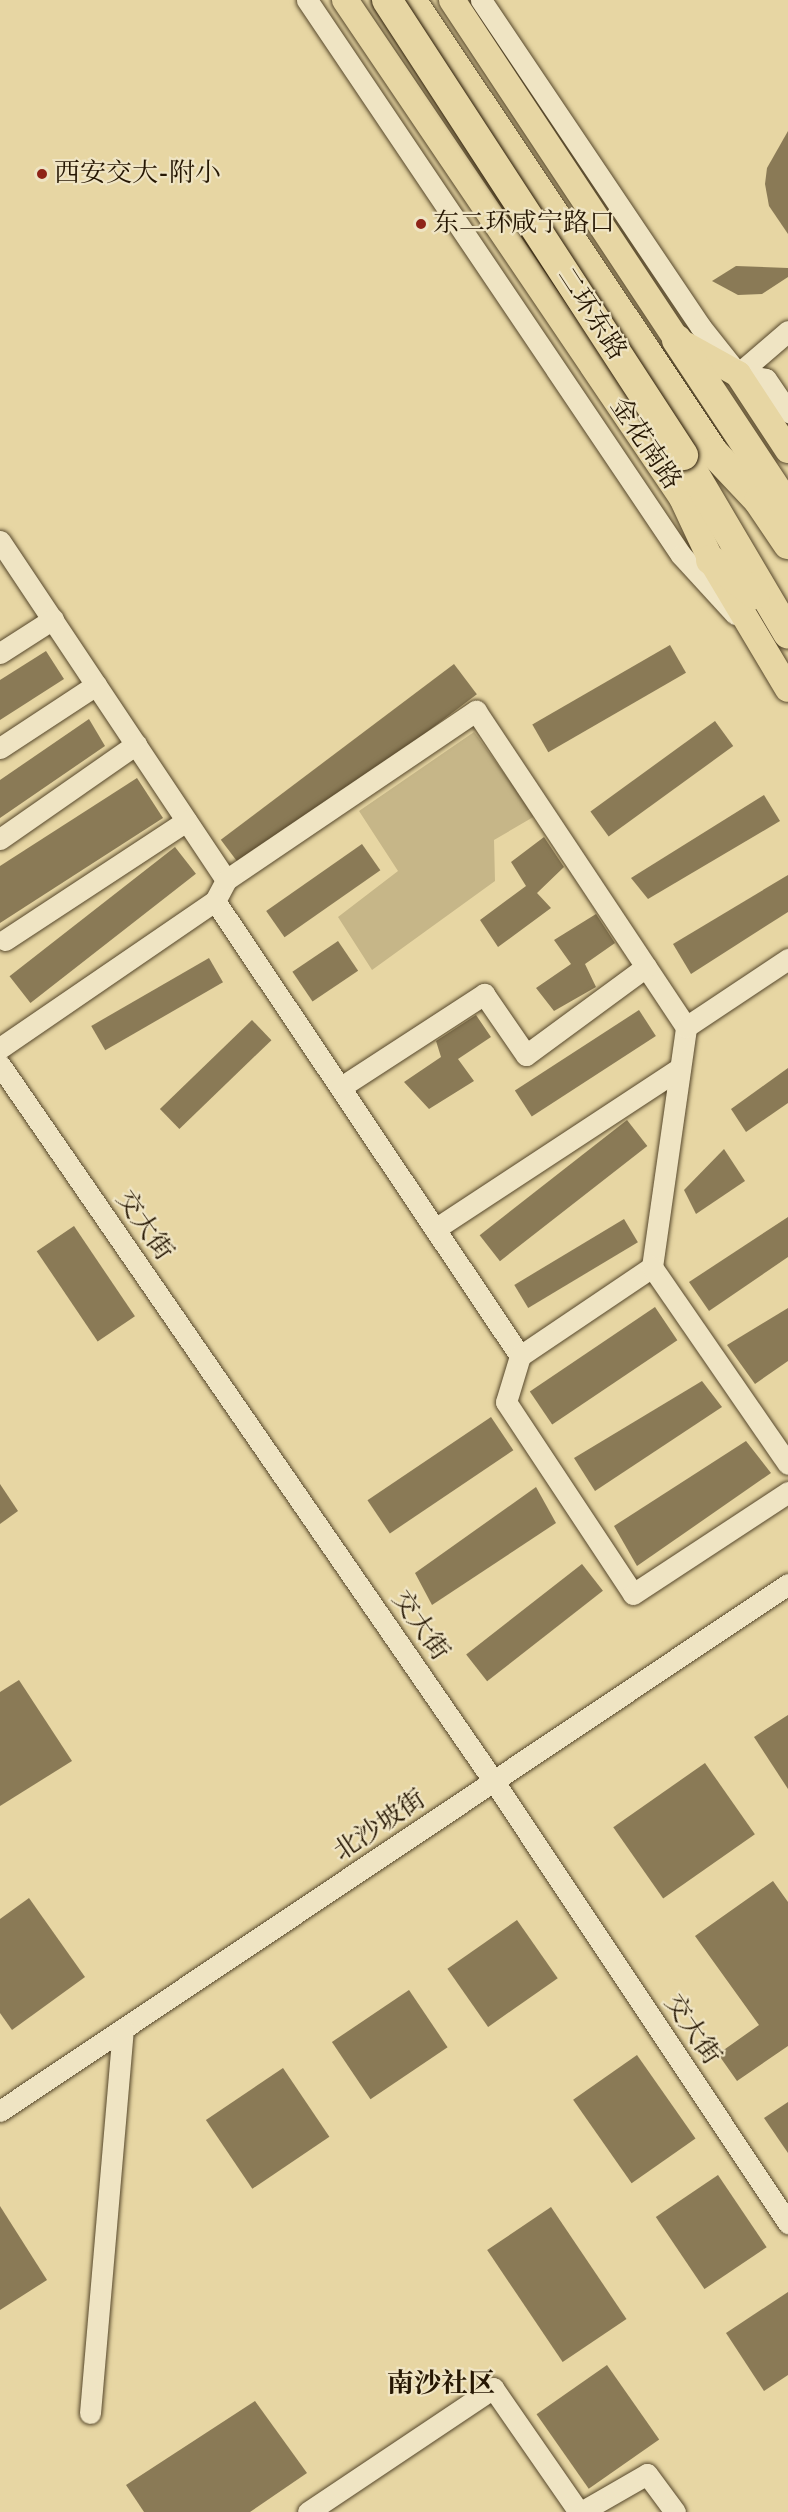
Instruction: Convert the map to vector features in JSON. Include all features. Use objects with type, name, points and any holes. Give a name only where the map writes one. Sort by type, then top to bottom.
[{"type":"highway","name":"二环东路","points":[[387,0],[683,455],[769,605],[788,633]]},
{"type":"highway","name":"二环东路","points":[[411,0],[713,452],[759,501],[788,544]]},
{"type":"highway","points":[[677,340],[788,508]]},
{"type":"highway","points":[[711,560],[769,605]]},
{"type":"main road","name":"金花南路","points":[[345,0],[682,498],[711,560],[788,689]]},
{"type":"main road","points":[[452,0],[677,340],[738,374],[788,450]]},
{"type":"street","points":[[307,0],[681,555],[757,638]]},
{"type":"street","points":[[481,0],[700,326],[738,374],[766,379],[788,412]]},
{"type":"street","points":[[738,374],[788,331]]},
{"type":"street","points":[[0,541],[226,880]]},
{"type":"street","points":[[0,653],[53,618]]},
{"type":"street","points":[[0,748],[96,685]]},
{"type":"street","points":[[0,1048],[215,901],[226,880],[476,711],[686,1027],[652,1267],[788,1464]]},
{"type":"street","points":[[0,839],[136,744]]},
{"type":"street","points":[[5,940],[186,821]]},
{"type":"street","points":[[215,901],[520,1356]]},
{"type":"street","points":[[340,1087],[484,994],[526,1055],[646,966]]},
{"type":"street","points":[[686,1027],[785,966]]},
{"type":"street","name":"交大街","points":[[0,1065],[495,1783],[788,2223]]},
{"type":"street","points":[[435,1229],[680,1068]]},
{"type":"street","points":[[652,1267],[520,1356],[506,1402],[633,1594],[788,1492]]},
{"type":"street","name":"北沙坡街","points":[[0,2111],[495,1783],[788,1584]]},
{"type":"street","points":[[90,2413],[123,2029]]},
{"type":"street","points":[[308,2512],[493,2388],[580,2512],[648,2474],[675,2512]]},
{"type":"shaded area","points":[[474,732],[535,816],[494,840],[495,881],[372,970],[338,917],[398,871],[359,811]]},
{"type":"building","points":[[788,131],[788,234],[769,206],[765,184],[767,168]]},
{"type":"building","points":[[736,266],[788,268],[788,277],[762,294],[738,295],[712,281]]},
{"type":"building","points":[[670,645],[686,673],[548,752],[532,724]]},
{"type":"building","points":[[46,651],[64,679],[0,720],[0,680]]},
{"type":"building","points":[[454,664],[477,694],[244,870],[221,840]]},
{"type":"building","points":[[89,719],[105,746],[0,818],[0,780]]},
{"type":"building","points":[[715,721],[733,746],[609,837],[590,812]]},
{"type":"building","points":[[137,778],[163,818],[0,923],[0,866]]},
{"type":"building","points":[[764,795],[780,821],[648,899],[631,878]]},
{"type":"building","points":[[544,837],[564,867],[537,893],[551,908],[498,947],[480,920],[526,886],[511,862]]},
{"type":"building","points":[[362,844],[380,870],[285,937],[266,911]]},
{"type":"building","points":[[175,847],[196,874],[30,1003],[10,976]]},
{"type":"building","points":[[788,875],[788,912],[691,974],[673,944]]},
{"type":"building","points":[[596,914],[615,943],[585,964],[596,987],[554,1011],[536,988],[571,964],[554,940]]},
{"type":"building","points":[[338,941],[358,971],[313,1002],[292,972]]},
{"type":"building","points":[[209,958],[223,982],[105,1050],[91,1026]]},
{"type":"building","points":[[639,1010],[656,1036],[532,1117],[515,1091]]},
{"type":"building","points":[[476,1015],[491,1037],[458,1059],[474,1081],[429,1109],[404,1082],[441,1057],[436,1041]]},
{"type":"building","points":[[252,1020],[271,1040],[179,1129],[160,1109]]},
{"type":"building","points":[[788,1068],[788,1103],[746,1132],[731,1109]]},
{"type":"building","points":[[627,1120],[647,1146],[500,1261],[480,1235]]},
{"type":"building","points":[[724,1149],[745,1181],[696,1214],[684,1190]]},
{"type":"building","points":[[788,1217],[788,1257],[709,1311],[689,1282]]},
{"type":"building","points":[[624,1219],[638,1242],[528,1308],[514,1285]]},
{"type":"building","points":[[74,1226],[135,1316],[98,1342],[37,1251]]},
{"type":"building","points":[[655,1307],[677,1340],[552,1425],[530,1391]]},
{"type":"building","points":[[788,1308],[788,1361],[755,1384],[727,1345]]},
{"type":"building","points":[[702,1381],[722,1407],[595,1491],[574,1458]]},
{"type":"building","points":[[491,1417],[513,1450],[390,1533],[367,1500]]},
{"type":"building","points":[[746,1441],[771,1473],[637,1566],[614,1526]]},
{"type":"building","points":[[0,1484],[18,1511],[0,1524]]},
{"type":"building","points":[[536,1487],[556,1523],[432,1605],[415,1573]]},
{"type":"building","points":[[582,1564],[603,1591],[487,1681],[466,1655]]},
{"type":"building","points":[[19,1680],[72,1761],[0,1806],[0,1692]]},
{"type":"building","points":[[788,1715],[788,1789],[754,1737]]},
{"type":"building","points":[[705,1763],[755,1834],[663,1899],[613,1827]]},
{"type":"building","points":[[773,1881],[788,1902],[788,2046],[737,2081],[718,2054],[759,2025],[695,1936]]},
{"type":"building","points":[[29,1898],[85,1977],[12,2030],[0,2013],[0,1919]]},
{"type":"building","points":[[517,1920],[558,1978],[488,2027],[447,1969]]},
{"type":"building","points":[[409,1990],[448,2047],[370,2099],[332,2042]]},
{"type":"building","points":[[637,2055],[696,2139],[632,2183],[573,2100]]},
{"type":"building","points":[[283,2068],[329,2137],[252,2189],[206,2120]]},
{"type":"building","points":[[788,2102],[788,2153],[764,2118]]},
{"type":"building","points":[[718,2175],[767,2247],[704,2289],[656,2217]]},
{"type":"building","points":[[0,2206],[47,2280],[0,2310]]},
{"type":"building","points":[[551,2207],[626,2319],[563,2362],[487,2250]]},
{"type":"building","points":[[788,2292],[788,2375],[764,2391],[726,2333]]},
{"type":"building","points":[[607,2365],[659,2440],[589,2489],[537,2414]]},
{"type":"building","points":[[255,2401],[307,2473],[250,2512],[144,2512],[126,2485]]},
{"type":"place","name":"西安交大-附小","points":[[42,174]]},
{"type":"place","name":"东二环咸宁路口","points":[[421,224]]},
{"type":"district","name":"南沙社区","points":[[441,2384]]}]
